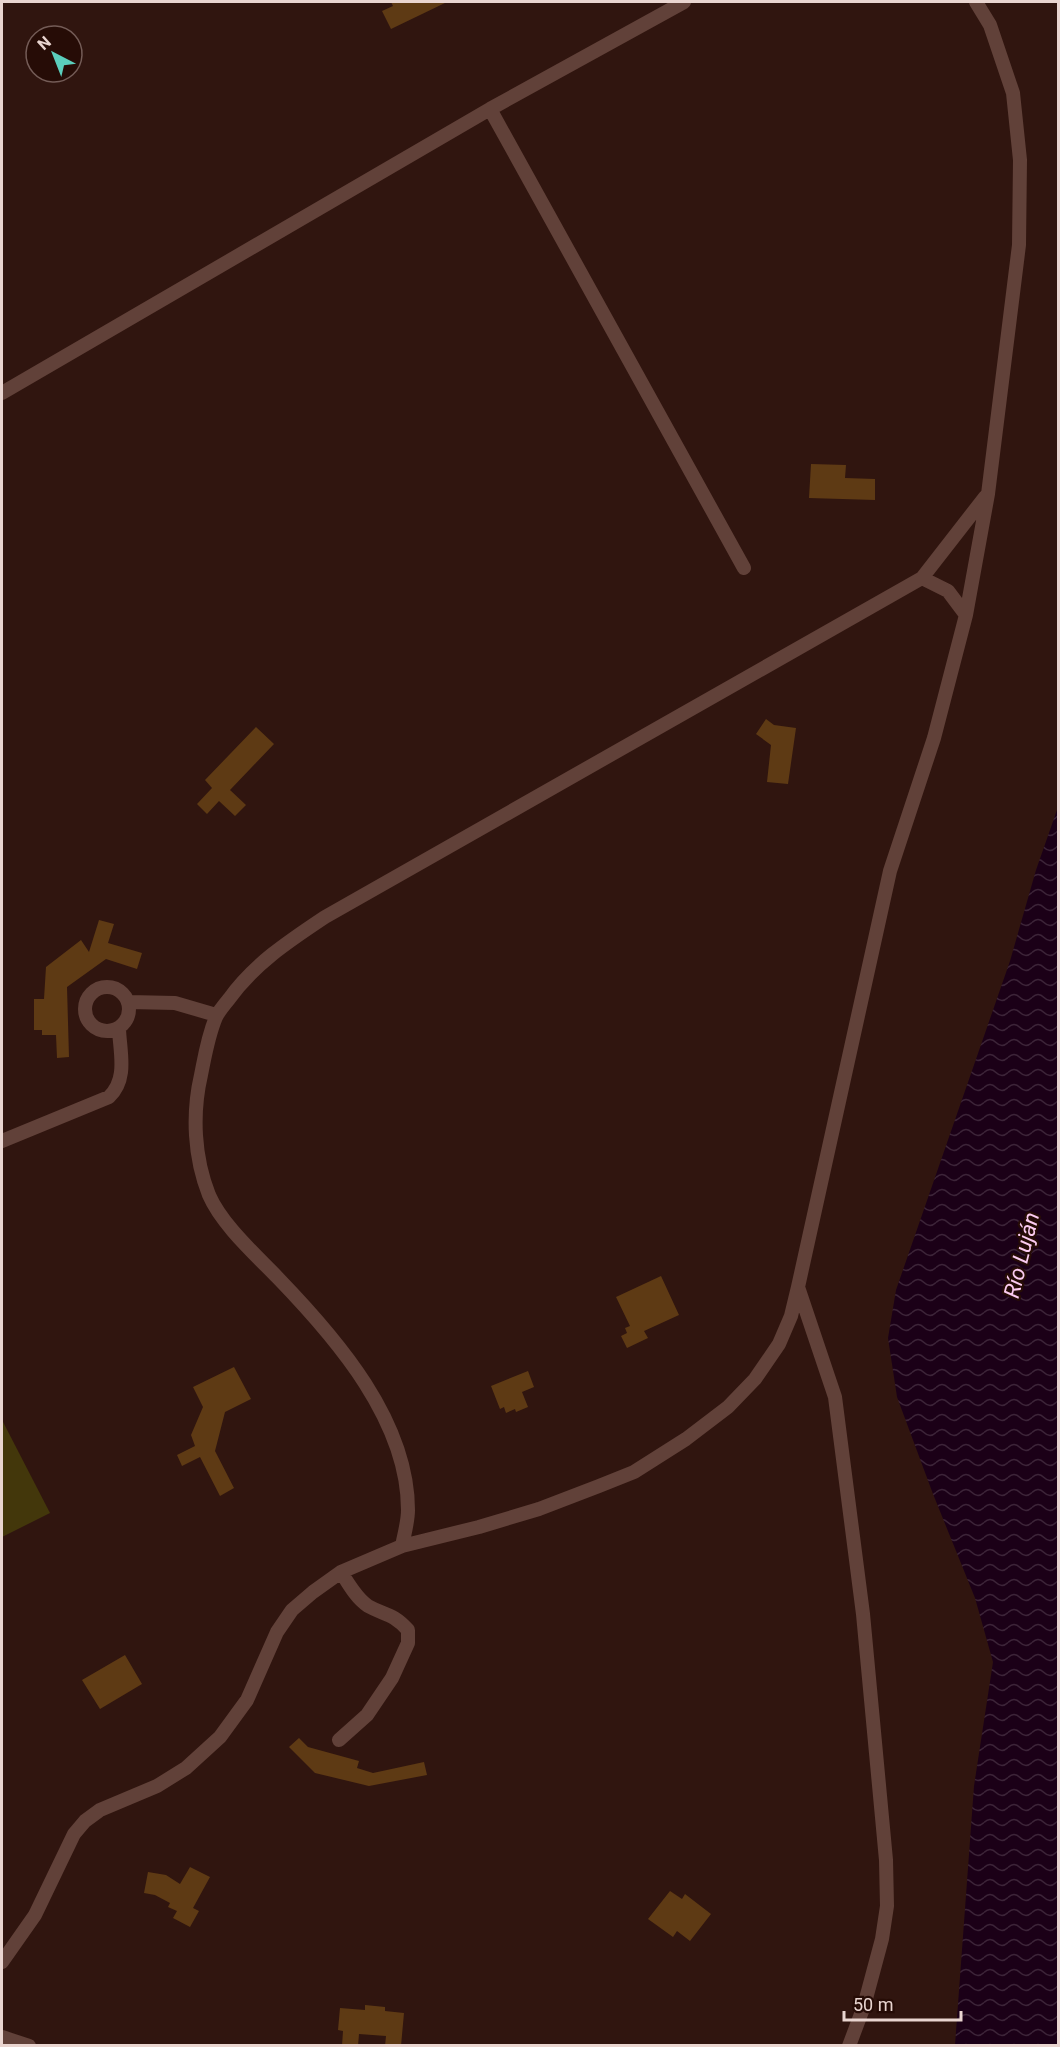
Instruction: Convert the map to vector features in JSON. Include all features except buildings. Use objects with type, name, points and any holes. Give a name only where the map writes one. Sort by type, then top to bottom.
[{"type":"street","points":[[2,393],[490,109],[684,2]]},
{"type":"street","points":[[2,1962],[35,1915],[74,1834],[85,1821],[100,1810],[157,1786],[186,1768],[220,1737],[247,1700],[277,1632],[292,1610],[313,1592],[341,1572],[402,1546],[539,1509],[634,1472],[686,1440],[728,1407],[755,1379],[779,1344],[791,1316],[798,1287],[890,871],[934,738],[966,615],[988,494],[1019,245],[1020,160],[1013,93],[990,25],[976,2]]},
{"type":"street","points":[[490,109],[744,568]]},
{"type":"street","points":[[402,1546],[408,1512],[405,1480],[394,1438],[378,1403],[360,1374],[301,1302],[234,1232],[210,1197],[199,1165],[196,1096],[216,1015],[254,968],[286,942],[325,917],[922,578],[988,494]]},
{"type":"street","points":[[922,578],[948,591],[966,615]]},
{"type":"street","points":[[113,987],[129,1002],[129,1017],[119,1029],[105,1032],[92,1026],[85,1013],[88,999],[98,989],[113,987]]},
{"type":"street","points":[[129,1002],[175,1003],[216,1015]]},
{"type":"street","points":[[2,1142],[109,1097],[117,1090],[122,1078],[119,1029]]},
{"type":"street","points":[[798,1287],[835,1397],[863,1614],[886,1860],[888,1906],[882,1939],[864,2006],[849,2046]]},
{"type":"street","points":[[339,1740],[367,1715],[392,1678],[408,1643],[408,1629],[387,1613],[368,1606],[359,1598],[341,1572]]},
{"type":"street","points":[[2,2037],[29,2046]]},
{"type":"shaded area","points":[[2,1420],[50,1513],[2,1537]]},
{"type":"water","name":"Río Luján","points":[[1058,807],[1058,2045],[955,2045],[974,1786],[993,1662],[975,1598],[897,1397],[888,1338],[896,1290],[1010,961],[1036,870]]}]
